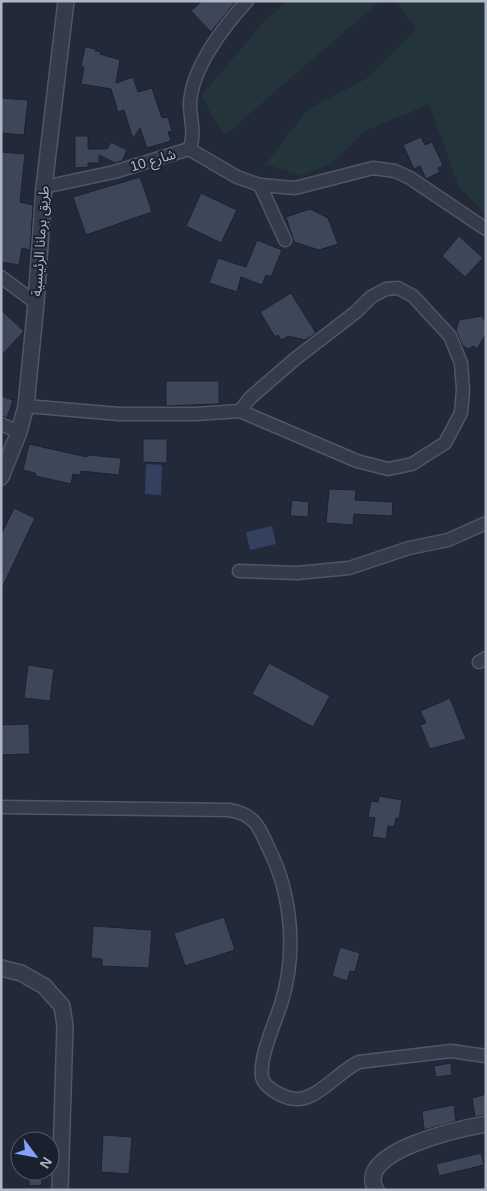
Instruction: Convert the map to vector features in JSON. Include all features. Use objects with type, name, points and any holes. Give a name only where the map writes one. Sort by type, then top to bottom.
[{"type":"street","name":"طريق برمانا الرئيسية","points":[[1,477],[19,432],[26,406],[36,303],[44,187],[66,1]]},
{"type":"street","name":"شارع 10","points":[[44,187],[114,172],[189,149],[192,143],[190,102],[194,83],[222,31],[247,1]]},
{"type":"street","points":[[189,149],[237,177],[260,185],[295,188],[373,168],[395,171],[410,178],[486,229]]},
{"type":"street","points":[[260,185],[285,240]]},
{"type":"street","points":[[1,277],[36,303]]},
{"type":"street","points":[[26,406],[119,414],[195,414],[240,411],[357,461],[388,468],[412,464],[445,443],[461,413],[463,390],[461,363],[450,336],[413,296],[398,288],[386,289],[371,297],[356,312],[295,359],[250,398],[240,411]]},
{"type":"street","points":[[1,424],[19,432]]},
{"type":"street","points":[[239,572],[297,573],[349,568],[409,548],[448,540],[486,523]]},
{"type":"street","points":[[1,807],[229,810],[239,811],[249,816],[258,824],[281,875],[290,931],[288,974],[282,1002],[265,1049],[262,1072],[262,1078],[266,1084],[280,1094],[294,1099],[301,1099],[313,1094],[350,1066],[359,1062],[451,1051],[486,1056]]},
{"type":"street","points":[[1,968],[21,973],[44,986],[62,1006],[65,1026],[60,1190]]},
{"type":"street","points":[[376,1190],[373,1182],[379,1165],[387,1157],[400,1149],[432,1138],[486,1124]]},
{"type":"shaded area","points":[[287,1],[380,1],[224,136],[201,96],[262,24]]},
{"type":"shaded area","points":[[396,1],[486,1],[486,215],[459,187],[429,104],[365,131],[331,164],[301,176],[266,164],[307,110],[366,79],[417,29]]},
{"type":"water","points":[[146,464],[162,465],[161,495],[145,494]]},
{"type":"water","points":[[272,526],[276,544],[250,550],[246,532]]},
{"type":"building","points":[[202,1],[236,1],[211,32],[191,11]]},
{"type":"building","points":[[85,47],[96,49],[95,51],[101,52],[100,54],[120,60],[116,83],[133,77],[138,92],[152,88],[162,118],[168,117],[172,131],[168,132],[171,141],[147,148],[140,128],[133,139],[124,110],[118,112],[111,89],[81,84],[84,67],[81,66]]},
{"type":"building","points":[[1,98],[28,100],[24,135],[1,133]]},
{"type":"building","points":[[75,136],[88,136],[88,149],[107,149],[111,142],[127,150],[122,161],[115,163],[99,155],[99,163],[88,163],[88,167],[75,168]]},
{"type":"building","points":[[421,137],[425,145],[432,142],[443,165],[438,168],[440,172],[426,179],[420,166],[414,169],[403,145]]},
{"type":"building","points":[[1,152],[25,154],[20,202],[33,205],[30,250],[22,248],[19,265],[1,262]]},
{"type":"building","points":[[140,177],[152,212],[86,235],[73,197]]},
{"type":"building","points":[[201,193],[237,210],[221,243],[186,226]]},
{"type":"building","points":[[310,209],[328,218],[338,244],[319,250],[294,242],[286,217]]},
{"type":"building","points":[[459,236],[483,258],[465,277],[442,256]]},
{"type":"building","points":[[257,240],[282,250],[271,277],[266,275],[262,285],[241,277],[237,292],[209,283],[218,258],[246,267]]},
{"type":"building","points":[[291,293],[316,333],[305,340],[289,336],[281,340],[278,335],[275,337],[260,312]]},
{"type":"building","points":[[1,310],[24,331],[1,356]]},
{"type":"building","points":[[482,316],[486,323],[486,334],[477,349],[474,346],[468,349],[462,345],[456,330],[459,320]]},
{"type":"building","points":[[166,381],[219,381],[219,404],[166,406]]},
{"type":"building","points":[[1,396],[13,400],[7,418],[1,416]]},
{"type":"building","points":[[143,439],[167,439],[167,463],[143,462]]},
{"type":"building","points":[[29,444],[87,457],[88,455],[121,458],[119,475],[81,471],[80,475],[73,474],[71,484],[36,476],[35,473],[23,470]]},
{"type":"building","points":[[329,489],[356,490],[355,500],[393,502],[392,516],[354,514],[353,525],[326,523]]},
{"type":"building","points":[[292,500],[309,502],[308,517],[290,516]]},
{"type":"building","points":[[14,508],[35,518],[1,590],[1,535]]},
{"type":"building","points":[[269,663],[330,696],[313,727],[252,694]]},
{"type":"building","points":[[28,665],[54,669],[50,701],[24,698]]},
{"type":"building","points":[[450,698],[466,739],[430,749],[420,725],[426,723],[420,711]]},
{"type":"building","points":[[29,724],[30,754],[1,755],[1,725]]},
{"type":"building","points":[[379,796],[402,800],[399,819],[396,818],[394,827],[388,826],[386,839],[372,837],[375,818],[368,817],[371,801],[378,802]]},
{"type":"building","points":[[224,917],[235,950],[185,966],[174,933]]},
{"type":"building","points":[[93,926],[152,930],[149,968],[102,966],[102,959],[91,958]]},
{"type":"building","points":[[340,947],[360,953],[355,972],[350,971],[347,981],[332,976]]},
{"type":"building","points":[[451,1063],[452,1075],[436,1077],[434,1066]]},
{"type":"building","points":[[486,1094],[486,1115],[475,1117],[472,1098]]},
{"type":"building","points":[[454,1105],[456,1121],[424,1130],[422,1111]]},
{"type":"building","points":[[103,1135],[132,1137],[129,1174],[101,1172]]},
{"type":"building","points":[[481,1153],[484,1165],[439,1176],[436,1164]]},
{"type":"building","points":[[29,1181],[42,1181],[42,1185],[29,1186]]}]
